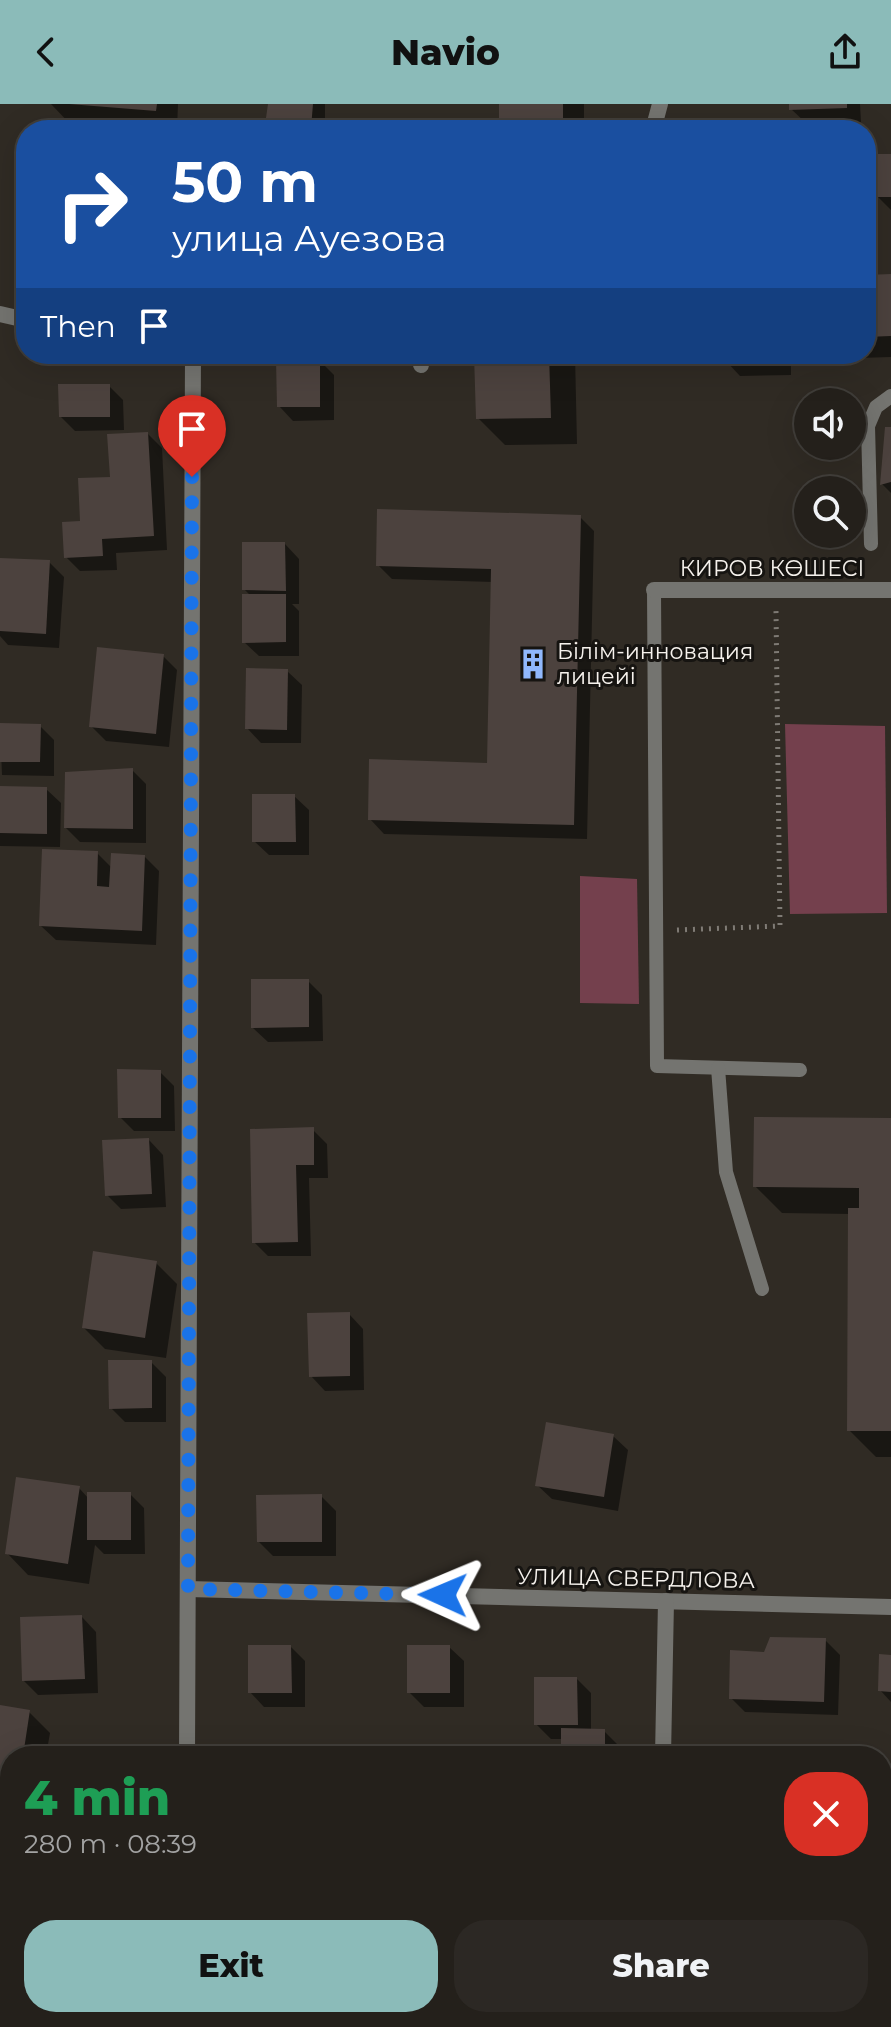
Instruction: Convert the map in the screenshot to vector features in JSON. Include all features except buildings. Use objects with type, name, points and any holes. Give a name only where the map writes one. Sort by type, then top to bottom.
[{"type":"street","points":[[187,1746],[189,364]]},
{"type":"street","name":"КИРОВ КӨШЕСІ","points":[[654,590],[891,590]]},
{"type":"street","name":"УЛИЦА СВЕРДЛОВА","points":[[188,1589],[891,1607]]},
{"type":"street","points":[[663,1746],[666,1601]]},
{"type":"lane","points":[[871,544],[868,426],[876,407],[891,396]]},
{"type":"lane","points":[[654,590],[657,1066],[800,1070]]},
{"type":"lane","points":[[718,1068],[726,1172],[762,1289]]},
{"type":"path","points":[[656,931],[780,926],[776,590]]},
{"type":"shaded area","points":[[785,724],[885,726],[887,913],[790,914]]},
{"type":"shaded area","points":[[580,876],[637,879],[639,1004],[580,1003]]},
{"type":"place","name":"Білім-инновация лицейі","points":[[533,664]]},
{"type":"route","points":[[192,477],[188,1589],[443,1595]]}]
